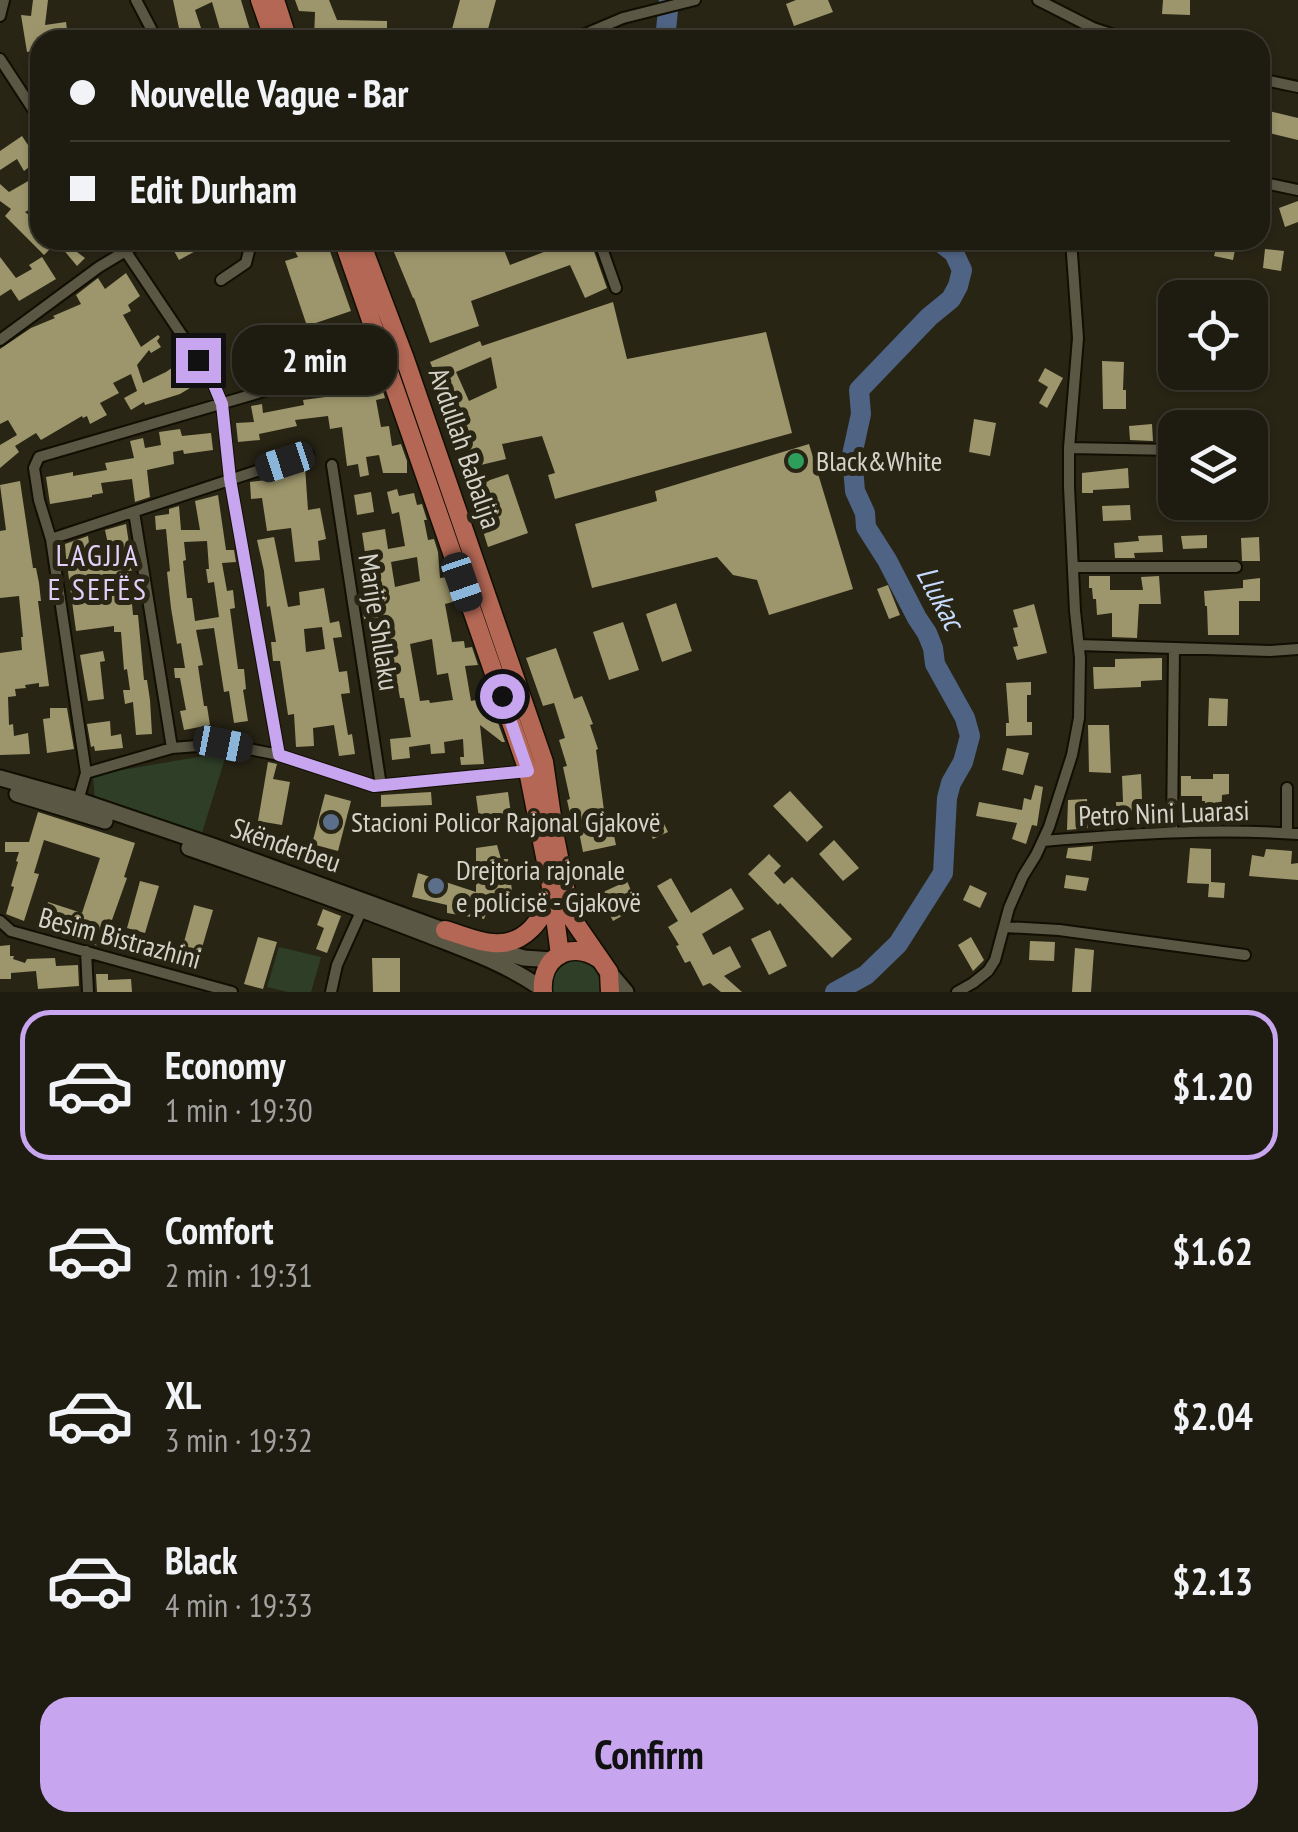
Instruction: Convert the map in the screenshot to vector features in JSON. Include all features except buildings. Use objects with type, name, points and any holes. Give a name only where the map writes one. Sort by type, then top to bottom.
[{"type":"main road","points":[[260,0],[270,30]]},
{"type":"main road","points":[[275,0],[285,30]]},
{"type":"main road","name":"Avdullah Babalija","points":[[347,250],[528,771],[551,887],[557,957]]},
{"type":"main road","name":"Avdullah Babalija","points":[[364,250],[544,762],[571,917],[604,965]]},
{"type":"main road","name":"Skënderbeu","points":[[0,778],[197,851],[445,930],[510,955],[557,957]]},
{"type":"main road","name":"Skënderbeu","points":[[6,791],[76,806]]},
{"type":"main road","points":[[445,930],[496,944],[508,942],[534,928],[544,912],[551,887]]},
{"type":"main road","name":"Skënderbeu","points":[[364,905],[499,964],[542,990]]},
{"type":"main road","points":[[542,990],[544,973],[557,957],[584,951],[604,965],[626,992]]},
{"type":"main road","points":[[604,965],[610,992]]},
{"type":"street","points":[[0,16],[4,0]]},
{"type":"street","points":[[136,0],[151,30]]},
{"type":"street","points":[[595,30],[624,18],[695,0]]},
{"type":"street","points":[[1038,0],[1085,30]]},
{"type":"street","points":[[0,59],[30,105]]},
{"type":"street","points":[[1270,81],[1298,87]]},
{"type":"street","points":[[1270,184],[1298,190]]},
{"type":"street","points":[[0,340],[99,267],[129,250]]},
{"type":"street","points":[[220,280],[246,263],[249,250]]},
{"type":"street","points":[[603,250],[616,288]]},
{"type":"street","name":"Petro Nini Luarasi","points":[[957,992],[973,983],[995,960],[1009,908],[1044,841],[1068,768],[1079,718],[1069,448],[1078,338],[1072,250]]},
{"type":"street","points":[[126,252],[212,380],[222,404],[230,479],[279,755]]},
{"type":"street","points":[[76,806],[86,773],[51,539],[36,484],[34,468],[40,457],[384,356]]},
{"type":"street","points":[[1069,448],[1158,450]]},
{"type":"street","points":[[51,539],[308,454]]},
{"type":"street","name":"Marije Shllaku","points":[[332,465],[381,786]]},
{"type":"street","points":[[134,512],[172,748]]},
{"type":"street","points":[[1073,567],[1236,567]]},
{"type":"street","points":[[1079,645],[1298,650]]},
{"type":"street","points":[[1172,832],[1174,648]]},
{"type":"street","points":[[86,773],[172,748],[223,744],[279,755],[374,786],[528,771]]},
{"type":"street","points":[[1287,788],[1292,834]]},
{"type":"street","name":"Petro Nini Luarasi","points":[[1044,841],[1172,832],[1263,830],[1292,834]]},
{"type":"street","points":[[331,992],[337,965],[364,905]]},
{"type":"street","name":"Besim Bistrazhini","points":[[0,921],[11,931],[232,992]]},
{"type":"street","points":[[1005,927],[1059,930],[1245,955]]},
{"type":"street","points":[[86,951],[88,992]]},
{"type":"green space","points":[[227,752],[201,836],[95,801],[93,775]]},
{"type":"green space","points":[[279,947],[321,957],[311,992],[267,987]]},
{"type":"green space","points":[[573,961],[594,969],[600,992],[553,992],[556,972]]},
{"type":"waterway","name":"Llukac","points":[[666,30],[669,0]]},
{"type":"waterway","name":"Llukac","points":[[835,992],[866,975],[898,944],[943,873],[947,798],[970,736],[965,718],[935,664],[927,633],[866,527],[865,513],[855,491],[852,455],[861,414],[859,390],[951,299],[958,286],[962,270],[950,250]]},
{"type":"place","name":"Black&White","points":[[796,461]]},
{"type":"place","name":"Stacioni Policor Rajonal Gjakovë","points":[[331,822]]},
{"type":"place","name":"Drejtoria rajonale e policisë - Gjakovë","points":[[436,886]]},
{"type":"district","name":"LAGJJA E SEFËS","points":[[98,573]]},
{"type":"route","points":[[198,360],[222,404],[230,479],[279,755],[374,786],[528,771],[502,696]]}]
